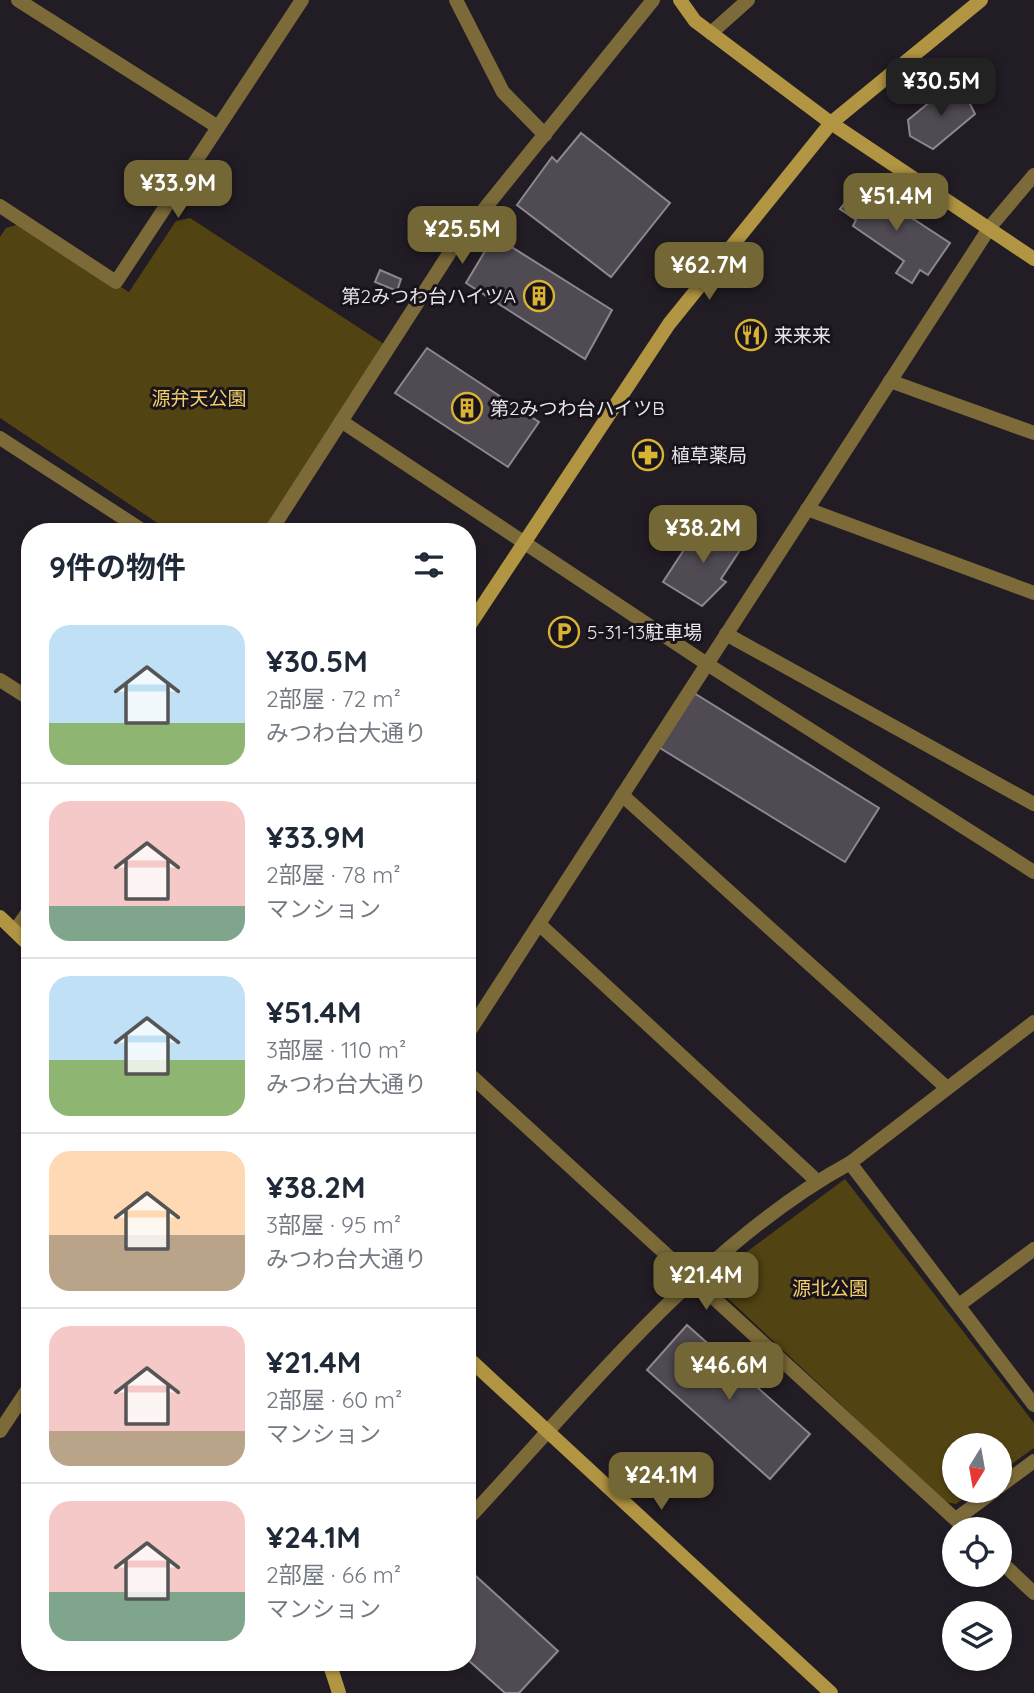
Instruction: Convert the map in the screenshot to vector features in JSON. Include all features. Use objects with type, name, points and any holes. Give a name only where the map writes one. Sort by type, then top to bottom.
[{"type":"street","points":[[18,0],[218,127]]},
{"type":"street","points":[[0,206],[116,282],[302,0]]},
{"type":"street","points":[[456,0],[503,92],[545,135]]},
{"type":"street","points":[[276,523],[452,249],[653,0]]},
{"type":"street","points":[[680,0],[695,21],[831,123],[1034,259]]},
{"type":"street","points":[[711,33],[748,0]]},
{"type":"street","points":[[476,615],[669,324],[831,123],[981,0]]},
{"type":"street","points":[[476,1021],[990,227],[1034,175]]},
{"type":"street","points":[[890,381],[1034,433]]},
{"type":"street","points":[[341,421],[707,664],[1034,872]]},
{"type":"street","points":[[0,438],[131,523]]},
{"type":"street","points":[[807,509],[1034,593]]},
{"type":"street","points":[[726,634],[1034,804]]},
{"type":"street","points":[[0,680],[21,693]]},
{"type":"street","points":[[622,795],[947,1088]]},
{"type":"street","points":[[0,917],[21,937]]},
{"type":"street","points":[[15,931],[21,922]]},
{"type":"street","points":[[539,924],[817,1181]]},
{"type":"street","points":[[476,1510],[694,1277],[817,1181],[850,1163],[1034,1022]]},
{"type":"street","points":[[476,1080],[953,1517]]},
{"type":"street","points":[[850,1163],[1034,1405]]},
{"type":"street","points":[[958,1306],[1034,1249]]},
{"type":"street","points":[[476,1365],[831,1693]]},
{"type":"street","points":[[0,1431],[21,1400]]},
{"type":"street","points":[[1012,1477],[1034,1461]]},
{"type":"street","points":[[968,1517],[982,1503]]},
{"type":"street","points":[[1012,1572],[1034,1593]]},
{"type":"street","points":[[334,1671],[339,1693]]},
{"type":"green space","name":"源弁天公園","points":[[190,218],[384,344],[268,523],[158,523],[0,418],[0,237],[6,228],[20,224],[129,292],[176,221]]},
{"type":"green space","name":"源北公園","points":[[845,1179],[1034,1423],[1034,1448],[1012,1464],[1012,1433],[942,1433],[942,1499],[722,1293],[721,1271]]},
{"type":"building","points":[[948,87],[965,94],[975,114],[933,149],[910,136],[908,120]]},
{"type":"building","points":[[581,133],[670,203],[611,277],[517,205],[552,157],[557,162]]},
{"type":"building","points":[[860,184],[950,243],[928,275],[920,270],[912,283],[896,273],[904,261],[853,226],[856,220],[840,209]]},
{"type":"building","name":"第2みつわ台ハイツA","points":[[494,236],[612,310],[585,359],[466,283]]},
{"type":"building","points":[[380,270],[401,279],[397,291],[375,282]]},
{"type":"building","name":"第2みつわ台ハイツB","points":[[427,348],[539,422],[508,467],[395,393]]},
{"type":"building","points":[[702,522],[742,547],[721,579],[726,582],[702,606],[663,582]]},
{"type":"building","points":[[694,693],[879,808],[845,862],[660,748]]},
{"type":"building","points":[[687,1325],[810,1434],[770,1479],[647,1370]]},
{"type":"building","points":[[476,1576],[558,1651],[519,1693],[505,1693],[476,1667]]},
{"type":"place","name":"第2みつわ台ハイツA","points":[[539,296]]},
{"type":"place","name":"来来来","points":[[751,335]]},
{"type":"place","name":"第2みつわ台ハイツB","points":[[467,408]]},
{"type":"place","name":"植草薬局","points":[[648,455]]},
{"type":"place","name":"5-31-13駐車場","points":[[564,632]]}]
